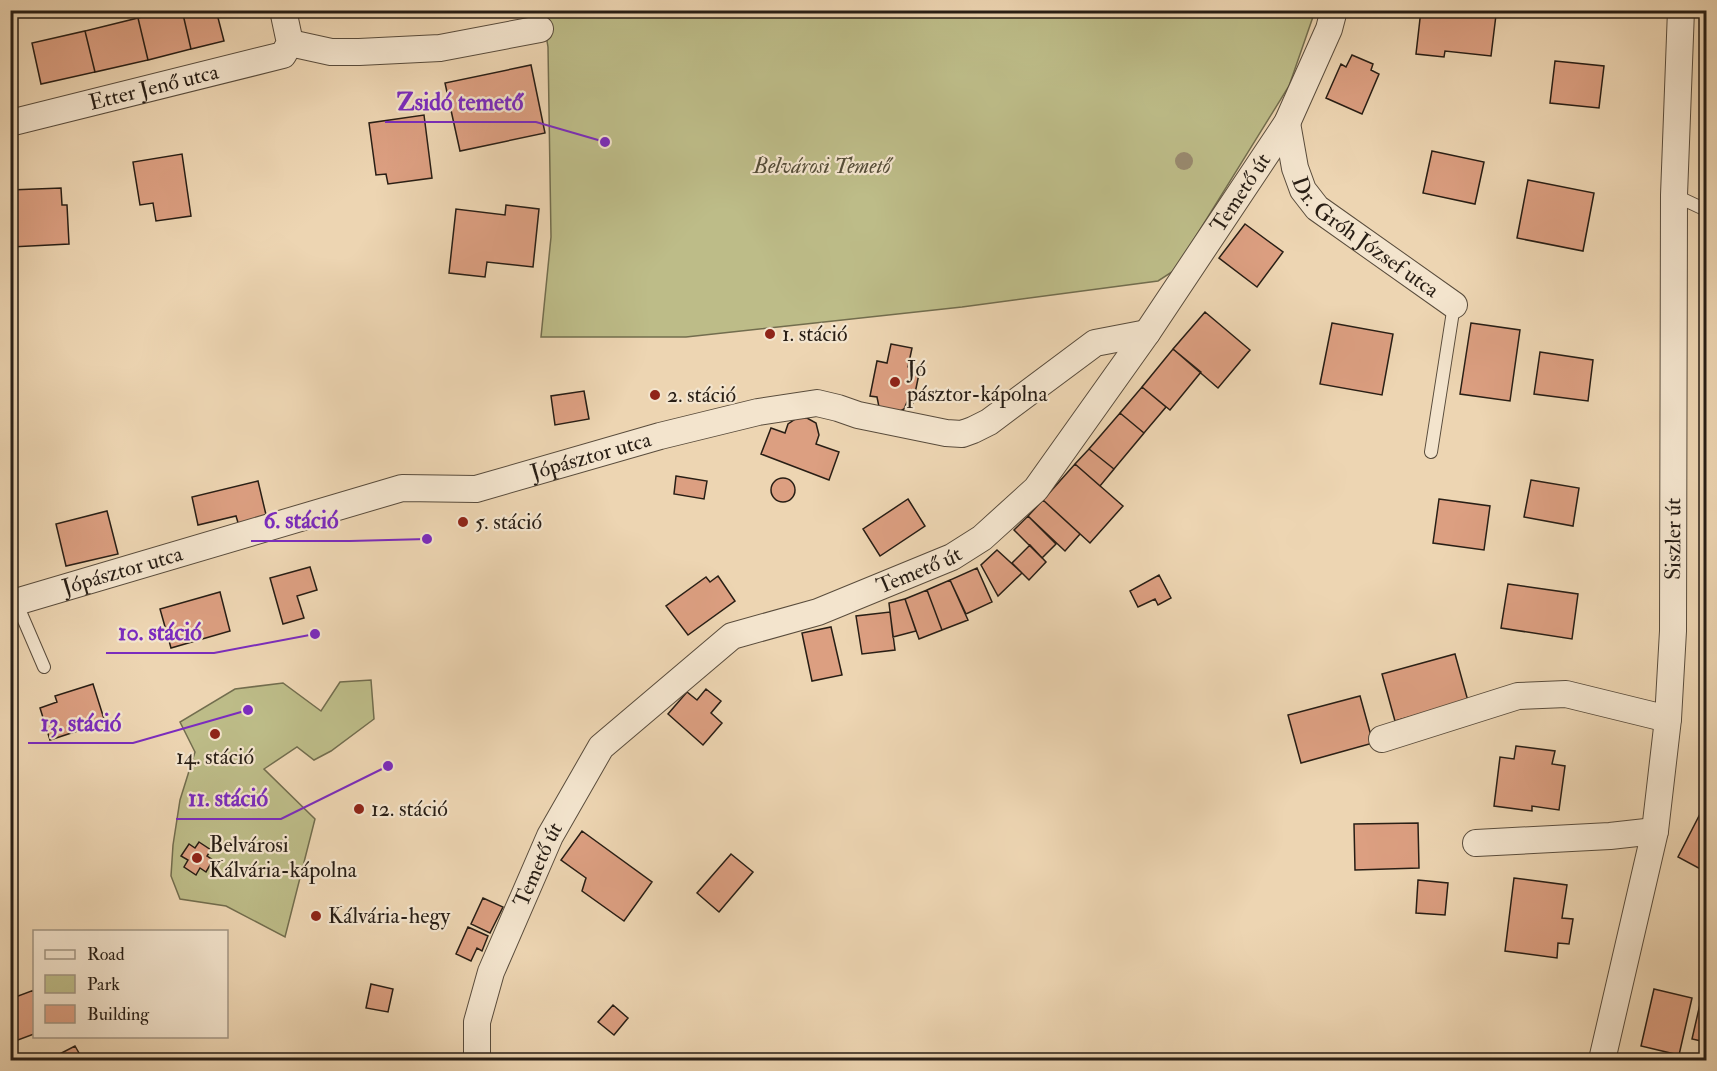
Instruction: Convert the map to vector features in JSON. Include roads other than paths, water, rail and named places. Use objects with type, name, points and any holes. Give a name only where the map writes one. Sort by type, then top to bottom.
[{"type":"street","points":[[283,10],[290,43],[331,52],[440,48],[540,29]]},
{"type":"street","name":"Temető út","points":[[477,1060],[477,1022],[491,972],[550,836],[601,747],[732,636],[818,612],[952,557],[982,538],[1036,489],[1147,333],[1287,123],[1329,29],[1334,10]]},
{"type":"street","name":"Siszler út","points":[[1602,1060],[1655,831],[1668,719],[1673,631],[1674,195],[1681,10]]},
{"type":"street","name":"Etter Jenő utca","points":[[10,123],[283,55],[290,43]]},
{"type":"street","name":"Dr. Gróh József utca","points":[[1287,123],[1295,168],[1303,190],[1317,208],[1454,305]]},
{"type":"street","name":"Jópásztor utca","points":[[13,595],[402,488],[476,489],[660,436],[758,412],[817,403],[858,415],[946,433],[962,434],[989,422],[1095,343],[1147,333]]},
{"type":"street","points":[[1382,740],[1518,696],[1566,694],[1668,719]]},
{"type":"street","points":[[1476,843],[1610,836],[1655,831]]},
{"type":"lane","points":[[1674,195],[1707,210]]},
{"type":"lane","points":[[1431,452],[1454,305]]},
{"type":"lane","points":[[13,595],[44,667]]},
{"type":"place","name":"Zsidó temető","points":[[605,142]]},
{"type":"place","name":"1. stáció","points":[[770,334]]},
{"type":"place","name":"Jó pásztor-kápolna","points":[[895,382]]},
{"type":"place","name":"2. stáció","points":[[655,395]]},
{"type":"place","name":"5. stáció","points":[[463,522]]},
{"type":"place","name":"6. stáció","points":[[427,539]]},
{"type":"place","name":"10. stáció","points":[[315,634]]},
{"type":"place","name":"13. stáció","points":[[248,710]]},
{"type":"place","name":"14. stáció","points":[[215,734]]},
{"type":"place","name":"11. stáció","points":[[388,766]]},
{"type":"place","name":"12. stáció","points":[[359,809]]},
{"type":"place","name":"Belvárosi Kálvária-kápolna","points":[[197,858]]},
{"type":"place","name":"Kálvária-hegy","points":[[316,916]]},
{"type":"park label","name":"Belvárosi Temető","points":[[822,166]]}]
